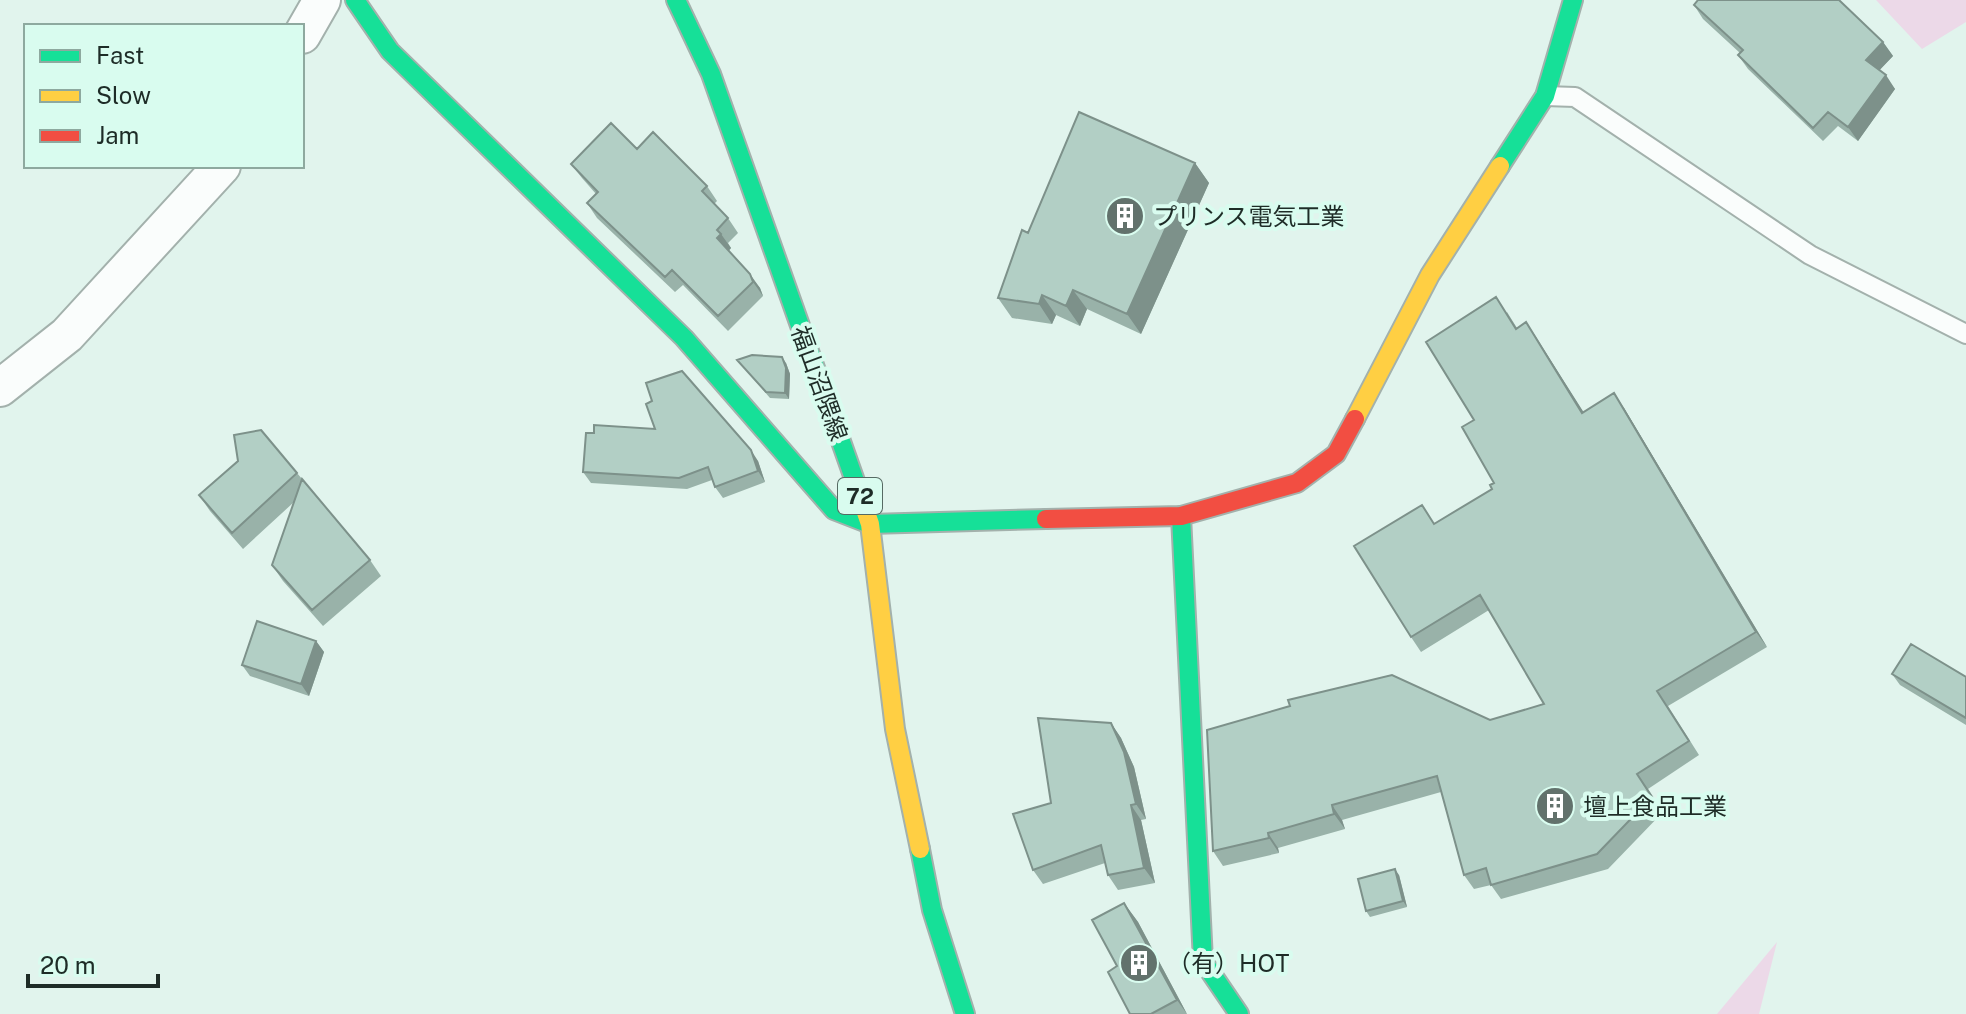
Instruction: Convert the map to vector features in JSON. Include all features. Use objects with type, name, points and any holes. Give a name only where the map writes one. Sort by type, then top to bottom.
[{"type":"street","points":[[304,32],[322,0]]},
{"type":"street","points":[[355,0],[390,51],[684,338],[834,510],[870,524],[1181,516],[1297,483],[1336,454],[1430,275],[1545,96],[1573,0]]},
{"type":"street","name":"福山沼隈線","points":[[676,0],[711,74],[870,524],[895,729],[932,910],[965,1014]]},
{"type":"street","points":[[0,388],[67,335],[220,168]]},
{"type":"street","points":[[1181,516],[1203,961],[1239,1014]]},
{"type":"lane","points":[[1545,96],[1575,97],[1810,255],[1966,334]]},
{"type":"shaded area","points":[[1876,0],[1966,0],[1966,22],[1922,49]]},
{"type":"shaded area","points":[[1777,942],[1759,1014],[1717,1014]]},
{"type":"building","points":[[1698,0],[1839,0],[1883,42],[1866,60],[1886,75],[1848,127],[1828,112],[1813,128],[1738,55],[1743,50],[1694,5]]},
{"type":"building","name":"プリンス電気工業","points":[[1079,112],[1195,163],[1127,314],[1073,290],[1066,306],[1042,295],[1039,304],[998,298],[1022,230],[1028,233]]},
{"type":"building","points":[[611,123],[637,149],[653,132],[707,186],[702,191],[728,218],[717,230],[721,234],[717,238],[750,274],[753,282],[718,316],[672,270],[665,277],[587,203],[598,192],[571,164]]},
{"type":"building","points":[[1496,297],[1516,329],[1526,322],[1582,413],[1614,393],[1756,632],[1657,691],[1689,741],[1637,774],[1652,797],[1597,854],[1491,885],[1486,868],[1464,875],[1437,776],[1332,805],[1334,814],[1268,833],[1269,838],[1213,851],[1207,730],[1290,706],[1288,700],[1392,675],[1490,720],[1544,704],[1480,595],[1411,637],[1354,546],[1422,505],[1434,524],[1492,489],[1490,485],[1494,483],[1462,427],[1474,420],[1426,342]]},
{"type":"building","points":[[752,355],[782,357],[786,368],[785,393],[766,392],[737,360]]},
{"type":"building","points":[[682,371],[751,450],[758,471],[715,487],[708,467],[679,478],[583,472],[586,433],[594,433],[594,425],[655,429],[646,404],[652,401],[646,383]]},
{"type":"building","points":[[261,430],[297,473],[232,533],[199,495],[238,461],[234,435]]},
{"type":"building","points":[[302,479],[370,560],[312,610],[272,565]]},
{"type":"building","points":[[257,621],[316,641],[301,684],[242,665]]},
{"type":"building","points":[[1911,644],[1966,677],[1966,718],[1892,674]]},
{"type":"building","points":[[1038,718],[1111,723],[1124,752],[1136,804],[1131,805],[1144,868],[1108,875],[1101,845],[1033,870],[1013,814],[1051,803]]},
{"type":"building","points":[[1395,869],[1403,901],[1366,911],[1358,879]]},
{"type":"building","name":"（有）HOT","points":[[1124,903],[1177,1000],[1151,1014],[1130,1014],[1108,972],[1117,966],[1092,920]]},
{"type":"traffic: fast","points":[[355,0],[390,51],[684,338],[834,510],[870,524],[1046,519]]},
{"type":"traffic: fast","points":[[676,0],[711,74],[861,498]]},
{"type":"traffic: fast","points":[[1500,166],[1545,96],[1573,0]]},
{"type":"traffic: fast","points":[[1181,516],[1203,961],[1239,1014]]},
{"type":"traffic: fast","points":[[920,849],[932,910],[965,1014]]},
{"type":"traffic: slow","points":[[1355,419],[1430,275],[1500,166]]},
{"type":"traffic: slow","points":[[861,498],[870,524],[895,729],[920,849]]},
{"type":"traffic: jam","points":[[1046,519],[1181,516],[1297,483],[1336,454],[1355,419]]},
{"type":"place","name":"プリンス電気工業","points":[[1125,216]]},
{"type":"place","name":"壇上食品工業","points":[[1555,806]]},
{"type":"place","name":"（有）HOT","points":[[1139,963]]}]
